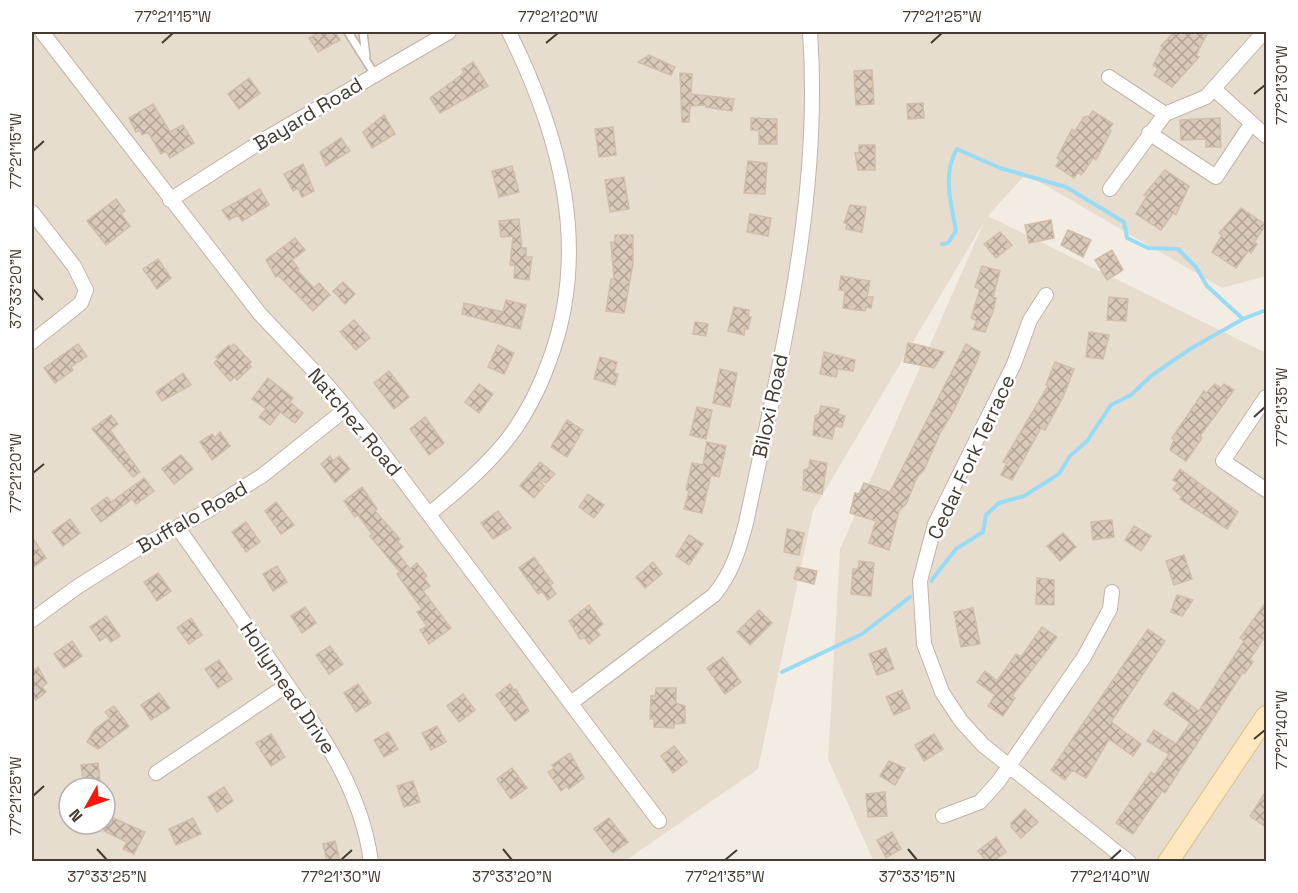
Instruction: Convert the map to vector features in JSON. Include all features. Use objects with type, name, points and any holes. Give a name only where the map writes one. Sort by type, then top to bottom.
[{"type":"street","name":"Natchez Road","points":[[42,32],[260,314],[347,408],[659,821]]},
{"type":"street","name":"Bayard Road","points":[[170,200],[187,187],[449,32]]},
{"type":"street","points":[[429,514],[482,468],[519,424],[544,375],[557,340],[568,292],[571,255],[565,185],[536,90],[509,32]]},
{"type":"street","name":"Biloxi Road","points":[[571,703],[714,595],[727,579],[736,561],[751,500],[802,239],[812,135],[810,32]]},
{"type":"street","points":[[1110,189],[1164,114],[1202,100],[1264,32]]},
{"type":"street","points":[[1109,77],[1164,114]]},
{"type":"street","points":[[1214,89],[1266,136]]},
{"type":"street","points":[[1149,133],[1216,177],[1251,124]]},
{"type":"street","points":[[32,212],[74,266],[86,290],[81,303],[32,342]]},
{"type":"street","name":"Cedar Fork Terrace","points":[[1046,295],[1030,320],[1014,364],[935,524],[920,581],[924,644],[942,692],[961,721],[982,745],[1129,861]]},
{"type":"street","points":[[1266,397],[1223,461],[1266,490]]},
{"type":"street","name":"Buffalo Road","points":[[32,620],[77,587],[135,551],[178,528],[262,475],[347,408]]},
{"type":"street","name":"Hollymead Drive","points":[[178,528],[324,737],[351,787],[364,823],[371,861]]},
{"type":"street","points":[[944,816],[980,802],[1009,766],[1084,657],[1110,609],[1112,592]]},
{"type":"street","points":[[156,773],[287,685]]},
{"type":"street","points":[[1168,861],[1266,716]]},
{"type":"lane","points":[[348,32],[375,75]]},
{"type":"lane","points":[[363,32],[366,60]]},
{"type":"shaded area","points":[[32,32],[1266,32],[1266,276],[1222,288],[1026,174],[988,216],[1266,353],[1266,861],[869,861],[873,860],[828,759],[840,549],[984,222],[813,511],[758,769],[625,861],[32,861]]},
{"type":"building","points":[[320,32],[335,32],[340,40],[318,52],[309,38]]},
{"type":"building","points":[[1174,32],[1208,32],[1196,55],[1199,57],[1172,87],[1154,75],[1158,69],[1153,65],[1163,47],[1161,46]]},
{"type":"building","points":[[649,55],[675,67],[671,75],[638,62]]},
{"type":"building","points":[[473,62],[488,86],[440,113],[430,98],[464,73],[462,69]]},
{"type":"building","points":[[872,70],[874,104],[856,105],[854,71]]},
{"type":"building","points":[[680,73],[692,74],[691,94],[734,99],[732,111],[706,107],[706,105],[690,106],[689,122],[682,122]]},
{"type":"building","points":[[249,78],[260,93],[239,109],[228,94]]},
{"type":"building","points":[[923,103],[924,118],[908,119],[907,104]]},
{"type":"building","points":[[153,104],[170,132],[183,125],[194,143],[170,158],[166,151],[161,154],[148,132],[142,135],[140,130],[136,132],[129,118]]},
{"type":"building","points":[[1093,111],[1113,124],[1096,160],[1093,158],[1084,172],[1081,175],[1078,172],[1074,178],[1056,166],[1060,160],[1057,158],[1072,129],[1075,131],[1084,117],[1089,116]]},
{"type":"building","points":[[384,115],[395,134],[372,148],[363,132]]},
{"type":"building","points":[[751,118],[777,119],[777,144],[759,144],[759,130],[751,130]]},
{"type":"building","points":[[1220,118],[1221,147],[1206,147],[1206,139],[1181,140],[1180,120]]},
{"type":"building","points":[[613,127],[616,155],[599,157],[595,129]]},
{"type":"building","points":[[341,138],[350,151],[326,166],[320,152]]},
{"type":"building","points":[[859,145],[875,145],[875,170],[858,170],[855,153],[859,153]]},
{"type":"building","points":[[748,161],[767,163],[765,194],[744,193]]},
{"type":"building","points":[[303,164],[314,191],[302,197],[298,188],[293,191],[284,174]]},
{"type":"building","points":[[512,166],[519,192],[499,197],[492,171]]},
{"type":"building","points":[[1165,170],[1189,186],[1176,215],[1173,213],[1161,230],[1136,214],[1147,196],[1144,195]]},
{"type":"building","points":[[624,177],[629,209],[610,212],[605,180]]},
{"type":"building","points":[[260,189],[269,205],[242,221],[238,215],[229,220],[222,210]]},
{"type":"building","points":[[116,199],[125,211],[121,214],[130,226],[106,245],[87,221]]},
{"type":"building","points":[[850,205],[866,207],[862,232],[846,229],[847,223],[844,223]]},
{"type":"building","points":[[1241,208],[1266,225],[1254,242],[1257,244],[1251,253],[1248,251],[1236,268],[1212,252],[1222,235],[1219,233]]},
{"type":"building","points":[[750,214],[771,218],[768,236],[747,232]]},
{"type":"building","points":[[519,219],[522,248],[526,248],[526,257],[532,257],[529,280],[514,278],[515,265],[510,265],[513,236],[501,237],[499,221]]},
{"type":"building","points":[[1051,220],[1054,238],[1029,243],[1025,225]]},
{"type":"building","points":[[1068,230],[1091,240],[1083,257],[1061,245]]},
{"type":"building","points":[[1000,232],[1012,245],[996,258],[984,244]]},
{"type":"building","points":[[615,235],[633,235],[633,264],[624,313],[606,311],[611,279],[614,279],[611,242],[615,242]]},
{"type":"building","points":[[295,238],[305,250],[292,260],[299,269],[297,270],[314,288],[319,283],[330,295],[313,311],[278,275],[276,277],[266,260]]},
{"type":"building","points":[[1112,250],[1123,270],[1107,280],[1095,260]]},
{"type":"building","points":[[158,259],[171,278],[157,289],[143,269]]},
{"type":"building","points":[[982,266],[1000,271],[993,297],[996,298],[993,311],[985,332],[973,329],[977,321],[971,318],[980,289],[975,287]]},
{"type":"building","points":[[841,276],[870,281],[867,297],[873,297],[871,308],[866,307],[865,311],[843,308],[845,291],[839,290]]},
{"type":"building","points":[[343,282],[355,294],[345,304],[333,291]]},
{"type":"building","points":[[1109,297],[1128,299],[1126,321],[1107,320]]},
{"type":"building","points":[[506,300],[526,305],[520,329],[462,314],[464,303],[503,312]]},
{"type":"building","points":[[734,307],[749,310],[748,316],[751,317],[744,335],[728,331]]},
{"type":"building","points":[[354,320],[370,338],[356,350],[340,332]]},
{"type":"building","points":[[695,322],[708,324],[706,336],[693,334]]},
{"type":"building","points":[[1089,332],[1109,335],[1103,359],[1086,357]]},
{"type":"building","points":[[908,343],[944,352],[934,368],[904,362]]},
{"type":"building","points":[[78,344],[87,356],[71,367],[73,370],[55,383],[44,368]]},
{"type":"building","points":[[234,344],[251,362],[249,364],[251,367],[237,380],[235,377],[230,381],[214,363],[218,359],[216,357],[229,345],[231,347]]},
{"type":"building","points":[[966,344],[980,352],[977,361],[924,470],[917,477],[906,504],[899,511],[889,550],[869,543],[876,521],[850,513],[855,493],[859,494],[864,483],[890,492]]},
{"type":"building","points":[[498,345],[514,353],[504,374],[488,367]]},
{"type":"building","points":[[824,352],[855,360],[853,371],[838,369],[836,377],[820,374]]},
{"type":"building","points":[[600,357],[617,362],[614,373],[618,374],[615,385],[594,379]]},
{"type":"building","points":[[1055,362],[1074,369],[1063,397],[1045,430],[1041,428],[1012,480],[1001,475],[1007,463],[1003,462],[1048,386],[1046,385]]},
{"type":"building","points":[[720,369],[737,373],[730,407],[713,403]]},
{"type":"building","points":[[389,371],[409,397],[394,409],[374,383]]},
{"type":"building","points":[[183,373],[191,385],[162,401],[156,392]]},
{"type":"building","points":[[268,378],[293,398],[290,402],[303,413],[295,423],[280,412],[270,425],[259,417],[266,409],[252,399]]},
{"type":"building","points":[[479,384],[493,394],[479,413],[465,402]]},
{"type":"building","points":[[1215,384],[1221,388],[1224,384],[1234,390],[1200,436],[1202,438],[1186,461],[1170,450],[1174,440],[1172,438],[1204,391],[1206,393]]},
{"type":"building","points":[[821,406],[839,409],[838,414],[845,416],[842,427],[835,426],[832,439],[813,435],[815,416],[819,414]]},
{"type":"building","points":[[697,407],[712,410],[706,439],[690,435]]},
{"type":"building","points":[[111,415],[118,424],[110,430],[140,472],[133,477],[92,429]]},
{"type":"building","points":[[425,417],[444,443],[429,455],[410,429]]},
{"type":"building","points":[[567,420],[583,430],[567,457],[551,447]]},
{"type":"building","points":[[220,432],[230,446],[212,460],[200,442],[212,434],[215,438]]},
{"type":"building","points":[[707,442],[726,446],[719,477],[711,475],[702,513],[684,509],[689,491],[686,490],[692,463],[703,465]]},
{"type":"building","points":[[181,455],[193,469],[174,484],[162,469]]},
{"type":"building","points":[[330,456],[333,461],[339,456],[350,469],[335,483],[321,464]]},
{"type":"building","points":[[810,460],[827,463],[822,494],[803,490],[804,470],[809,468]]},
{"type":"building","points":[[540,462],[555,474],[546,483],[537,477],[544,486],[534,498],[520,486]]},
{"type":"building","points":[[1180,469],[1238,512],[1227,529],[1180,499],[1182,497],[1173,489],[1178,483],[1173,480]]},
{"type":"building","points":[[144,478],[154,491],[136,504],[132,499],[101,522],[91,509],[107,497],[111,502]]},
{"type":"building","points":[[362,487],[377,509],[375,511],[400,539],[397,541],[403,547],[397,552],[410,569],[417,563],[427,576],[424,578],[430,586],[423,591],[451,628],[429,644],[420,630],[427,626],[417,612],[422,609],[397,574],[400,572],[370,536],[372,534],[358,515],[355,517],[344,501]]},
{"type":"building","points":[[588,494],[604,505],[594,518],[579,507]]},
{"type":"building","points":[[276,502],[294,525],[281,534],[265,511]]},
{"type":"building","points":[[498,511],[511,528],[493,539],[481,523]]},
{"type":"building","points":[[70,519],[80,533],[63,546],[52,532]]},
{"type":"building","points":[[1112,520],[1114,537],[1093,540],[1091,522]]},
{"type":"building","points":[[246,522],[260,542],[246,552],[232,532]]},
{"type":"building","points":[[1134,526],[1151,536],[1141,551],[1125,540]]},
{"type":"building","points":[[787,529],[804,533],[799,555],[784,552]]},
{"type":"building","points":[[1063,533],[1076,547],[1060,561],[1047,546]]},
{"type":"building","points":[[689,535],[703,544],[689,565],[676,556]]},
{"type":"building","points":[[32,537],[46,558],[32,568]]},
{"type":"building","points":[[1184,555],[1192,579],[1174,585],[1166,561]]},
{"type":"building","points":[[534,557],[553,583],[550,585],[556,594],[548,600],[542,591],[538,594],[519,568]]},
{"type":"building","points":[[859,561],[874,563],[871,596],[851,594],[853,569],[858,569]]},
{"type":"building","points":[[653,562],[662,574],[645,588],[636,577]]},
{"type":"building","points":[[277,566],[287,582],[273,591],[263,574]]},
{"type":"building","points":[[797,567],[817,571],[814,584],[794,579]]},
{"type":"building","points":[[158,573],[171,591],[157,601],[144,582]]},
{"type":"building","points":[[1037,578],[1054,580],[1054,605],[1036,604]]},
{"type":"building","points":[[1177,595],[1193,600],[1182,616],[1171,612]]},
{"type":"building","points":[[1266,602],[1266,635],[1250,659],[1253,662],[1245,673],[1243,672],[1165,793],[1162,791],[1133,834],[1116,823],[1151,772],[1155,775],[1169,754],[1147,741],[1154,730],[1176,744],[1190,723],[1164,704],[1173,692],[1199,711],[1244,641],[1240,638]]},
{"type":"building","points":[[589,605],[603,624],[596,630],[600,635],[589,644],[585,638],[580,639],[569,621]]},
{"type":"building","points":[[305,607],[316,623],[302,633],[291,616]]},
{"type":"building","points":[[973,608],[980,644],[961,647],[954,612]]},
{"type":"building","points":[[759,610],[772,623],[750,645],[737,632]]},
{"type":"building","points":[[106,616],[120,636],[111,642],[107,636],[100,641],[90,627]]},
{"type":"building","points":[[191,618],[202,635],[189,644],[177,628]]},
{"type":"building","points":[[1042,627],[1057,637],[1012,696],[1015,698],[1003,716],[988,706],[995,695],[977,682],[985,671],[997,681],[1016,654],[1021,657]]},
{"type":"building","points":[[1148,629],[1165,641],[1111,722],[1141,744],[1133,756],[1109,739],[1086,778],[1072,770],[1065,780],[1051,770]]},
{"type":"building","points":[[72,641],[82,656],[64,668],[54,654]]},
{"type":"building","points":[[330,646],[343,664],[329,674],[316,655]]},
{"type":"building","points":[[886,648],[894,669],[877,675],[869,654]]},
{"type":"building","points":[[723,657],[741,682],[725,694],[707,668]]},
{"type":"building","points":[[219,660],[232,679],[218,688],[205,669]]},
{"type":"building","points":[[38,667],[47,683],[42,687],[46,692],[36,700],[32,695],[32,672]]},
{"type":"building","points":[[358,684],[371,703],[356,712],[344,693]]},
{"type":"building","points":[[510,684],[514,690],[516,689],[529,711],[515,721],[496,695]]},
{"type":"building","points":[[656,688],[676,688],[676,703],[685,706],[685,723],[674,724],[674,728],[654,727],[654,719],[650,719],[651,696],[655,696]]},
{"type":"building","points":[[902,690],[910,708],[894,715],[886,697]]},
{"type":"building","points":[[159,693],[170,708],[151,720],[141,705]]},
{"type":"building","points":[[463,694],[475,710],[459,722],[447,706]]},
{"type":"building","points":[[114,706],[129,726],[98,749],[87,742],[95,729],[110,718],[105,712]]},
{"type":"building","points":[[437,726],[446,742],[431,750],[422,733]]},
{"type":"building","points":[[388,732],[398,749],[384,757],[374,740]]},
{"type":"building","points":[[271,734],[285,757],[271,766],[256,743]]},
{"type":"building","points":[[934,734],[943,749],[924,761],[915,745]]},
{"type":"building","points":[[674,746],[687,762],[673,773],[661,756]]},
{"type":"building","points":[[570,753],[584,778],[569,789],[567,786],[561,791],[548,772],[554,768],[552,765]]},
{"type":"building","points":[[889,761],[905,768],[895,785],[880,776]]},
{"type":"building","points":[[98,763],[100,776],[82,776],[81,765]]},
{"type":"building","points":[[512,768],[527,788],[511,799],[497,779]]},
{"type":"building","points":[[413,781],[420,802],[404,807],[397,786]]},
{"type":"building","points":[[224,787],[233,801],[217,812],[208,797]]},
{"type":"building","points":[[1266,791],[1266,827],[1250,816]]},
{"type":"building","points":[[885,792],[887,816],[868,817],[866,794]]},
{"type":"building","points":[[1025,809],[1038,822],[1021,838],[1011,827],[1011,823]]},
{"type":"building","points":[[193,818],[201,834],[176,845],[169,829]]},
{"type":"building","points":[[609,818],[628,842],[613,853],[594,829]]},
{"type":"building","points":[[117,820],[145,832],[134,854],[123,849],[127,842],[114,836],[117,836]]},
{"type":"building","points":[[892,832],[901,849],[886,858],[877,840]]},
{"type":"building","points":[[996,837],[1006,852],[993,861],[986,861],[978,851]]},
{"type":"building","points":[[335,841],[340,861],[327,861],[323,844]]},
{"type":"waterway","points":[[942,244],[948,243],[956,231],[949,179],[952,159],[957,149],[1000,168],[1066,187],[1124,222],[1127,238],[1148,248],[1178,249],[1196,267],[1207,286],[1243,319]]},
{"type":"waterway","points":[[931,581],[956,549],[983,532],[986,515],[999,503],[1024,496],[1059,474],[1070,456],[1087,441],[1111,405],[1131,395],[1151,376],[1190,349],[1243,319],[1266,310]]},
{"type":"waterway","points":[[782,672],[862,634],[910,597]]}]
